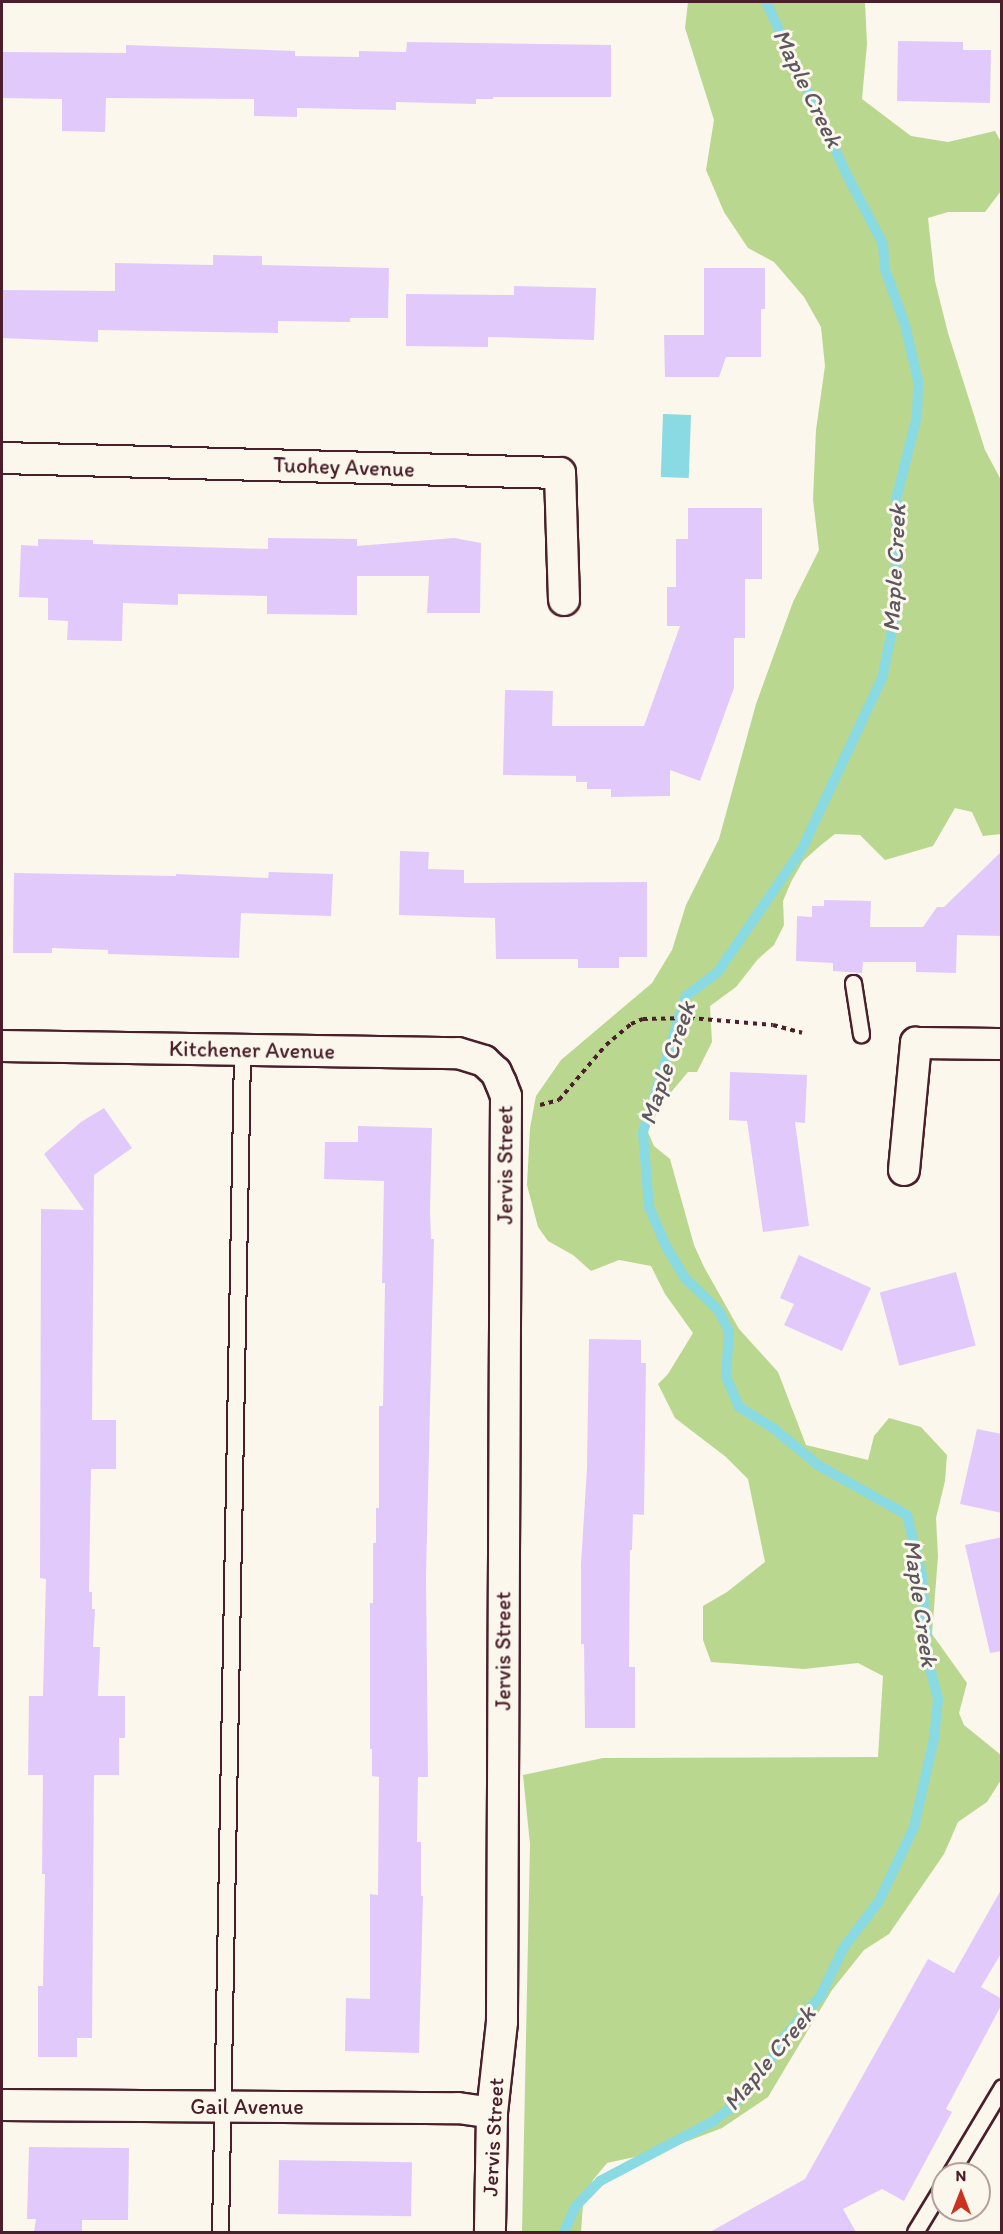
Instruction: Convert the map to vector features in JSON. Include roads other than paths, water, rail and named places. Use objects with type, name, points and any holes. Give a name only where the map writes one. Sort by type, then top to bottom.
[{"type":"street","name":"Tuohey Avenue","points":[[2,458],[560,473],[564,600]]},
{"type":"street","points":[[904,1170],[916,1043],[1002,1044]]},
{"type":"street","name":"Kitchener Avenue","points":[[2,1046],[458,1053],[484,1061],[496,1072]]},
{"type":"street","name":"Jervis Street","points":[[490,2232],[492,2113],[502,2022],[506,1096],[496,1072]]},
{"type":"street","name":"Gail Avenue","points":[[2,2105],[458,2108],[492,2113]]},
{"type":"lane","points":[[853,983],[861,1034]]},
{"type":"lane","points":[[220,2232],[242,1050]]},
{"type":"lane","points":[[957,2162],[1002,2087]]},
{"type":"lane","points":[[915,2232],[931,2206]]},
{"type":"water","points":[[663,414],[691,415],[689,478],[661,477]]},
{"type":"waterway","name":"Maple Creek","points":[[564,2232],[575,2207],[600,2181],[712,2122],[733,2106],[768,2065],[783,2038],[820,1997],[844,1947],[879,1901],[914,1827],[934,1738],[938,1699],[928,1660],[922,1576],[907,1515],[818,1465],[773,1428],[739,1407],[726,1377],[729,1331],[719,1311],[685,1278],[666,1246],[649,1207],[643,1132],[686,996],[717,973],[801,851],[882,678],[895,617],[897,496],[917,416],[918,381],[905,325],[885,269],[883,244],[847,175],[766,2]]}]
